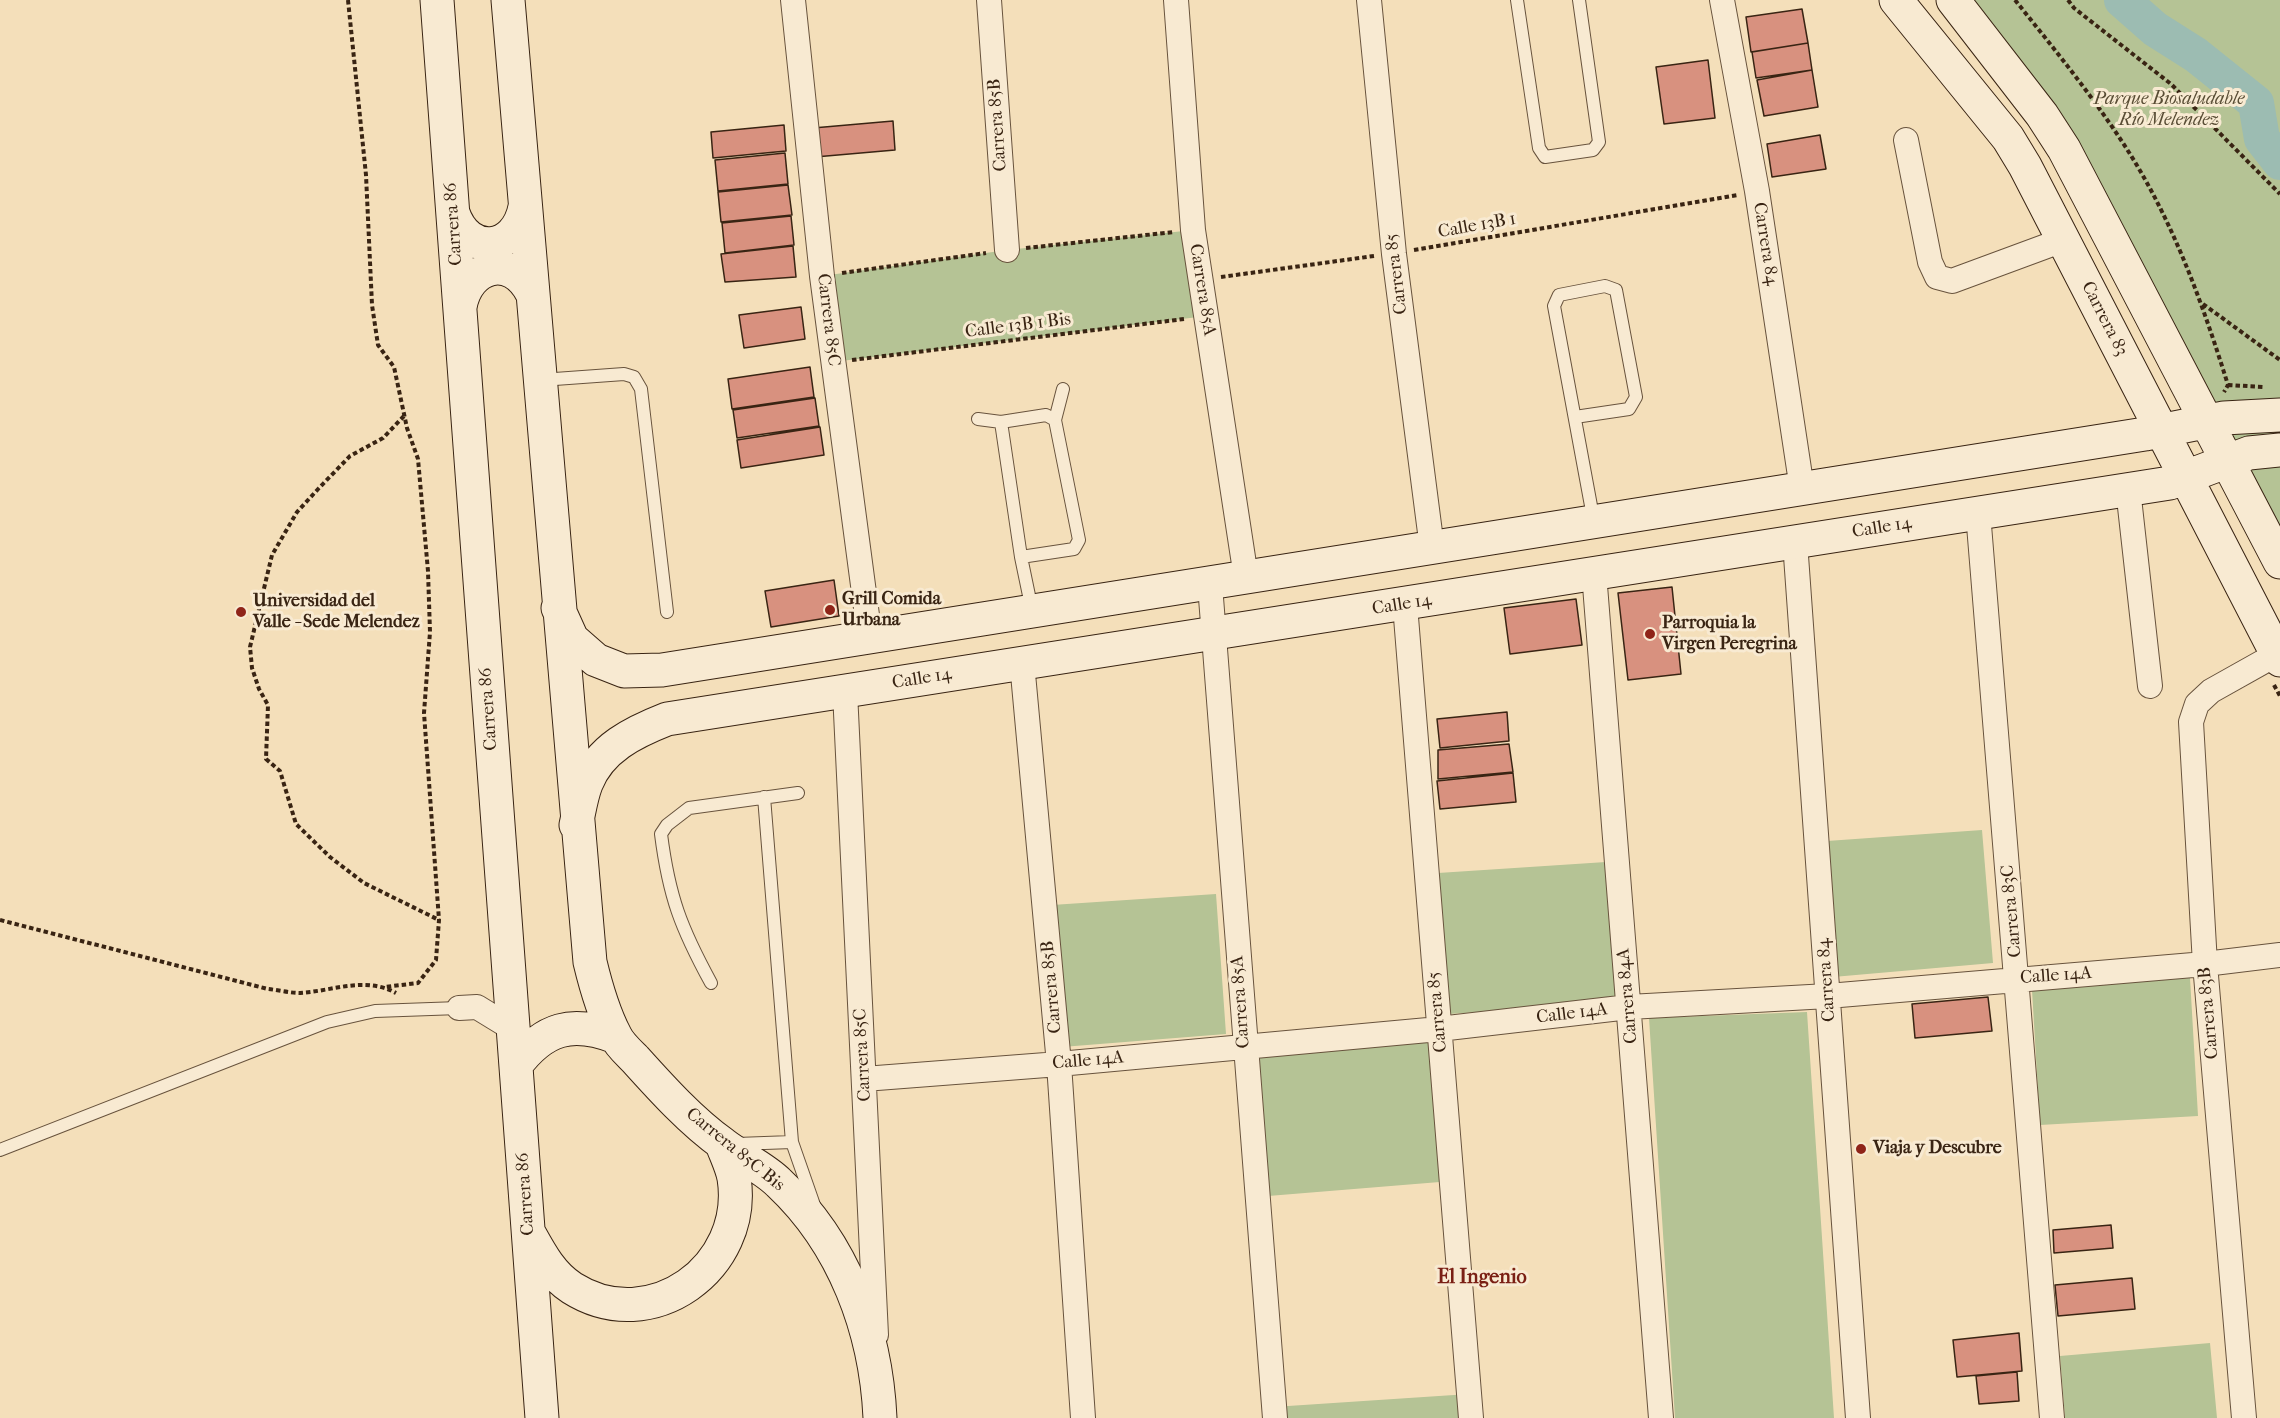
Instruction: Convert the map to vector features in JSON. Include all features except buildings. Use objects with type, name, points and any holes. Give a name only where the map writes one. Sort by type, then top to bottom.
[{"type":"street","name":"Carrera 86","points":[[437,0],[542,1418]]},
{"type":"street","points":[[508,0],[576,825]]},
{"type":"street","name":"Carrera 85C","points":[[793,0],[833,362],[870,638]]},
{"type":"street","name":"Carrera 85B","points":[[989,0],[1007,250]]},
{"type":"street","name":"Carrera 85A","points":[[1176,0],[1192,230],[1246,577]]},
{"type":"street","name":"Carrera 85","points":[[1369,0],[1394,254],[1432,548]]},
{"type":"street","name":"Carrera 84","points":[[1722,0],[1757,192],[1802,489]]},
{"type":"street","name":"Carrera 83","points":[[1896,0],[2008,138],[2044,203],[2184,478],[2279,657]]},
{"type":"street","points":[[1953,0],[2042,115],[2085,185],[2280,561]]},
{"type":"street","points":[[2008,138],[2025,149],[2037,145],[2045,134],[2042,115]]},
{"type":"street","points":[[1906,140],[1930,262],[1937,278],[1952,281],[2063,240]]},
{"type":"street","points":[[2044,203],[2043,186],[2053,175],[2067,172],[2074,174],[2085,185]]},
{"type":"street","points":[[453,213],[458,227],[469,238],[484,244],[499,243],[512,235],[522,222],[525,207]]},
{"type":"street","points":[[460,307],[468,282],[478,273],[490,268],[503,268],[516,272],[526,281],[532,293]]},
{"type":"street","points":[[558,608],[572,639],[596,660],[624,671],[662,670],[1210,585],[1246,577],[2161,431],[2247,416],[2275,402]]},
{"type":"street","name":"Calle 14","points":[[576,825],[586,783],[606,754],[630,734],[668,719],[2170,483],[2227,460],[2261,450],[2280,450]]},
{"type":"street","points":[[2255,514],[2255,498],[2260,482],[2280,463]]},
{"type":"street","points":[[2128,489],[2150,686]]},
{"type":"street","name":"Carrera 83C","points":[[1978,513],[2052,1418]]},
{"type":"street","name":"Carrera 84","points":[[1795,542],[1858,1418]]},
{"type":"street","name":"Carrera 84A","points":[[1594,573],[1661,1418]]},
{"type":"street","name":"Carrera 85A","points":[[1210,585],[1275,1418]]},
{"type":"street","name":"Carrera 85","points":[[1405,605],[1471,1418]]},
{"type":"street","name":"Carrera 83B","points":[[2244,1418],[2205,964],[2191,722],[2196,704],[2211,691],[2279,657]]},
{"type":"street","name":"Carrera 85B","points":[[1022,663],[1059,1064],[1083,1418]]},
{"type":"street","name":"Carrera 85C","points":[[845,692],[880,1418]]},
{"type":"street","name":"Carrera 85C Bis","points":[[576,825],[590,962],[600,1000],[616,1037],[659,1086],[722,1144],[778,1181],[824,1233],[848,1277],[865,1325],[879,1386]]},
{"type":"street","name":"Calle 14A","points":[[864,1078],[1059,1064],[1439,1029],[1629,1007],[1828,996],[2205,964],[2280,955]]},
{"type":"street","points":[[468,1007],[509,980]]},
{"type":"street","points":[[468,1007],[513,1029]]},
{"type":"street","points":[[516,1065],[530,1047],[549,1034],[571,1028],[594,1029],[616,1037]]},
{"type":"street","points":[[529,1233],[546,1264],[572,1288],[605,1302],[640,1304],[674,1295],[703,1275],[724,1246],[735,1213],[734,1177],[722,1144]]},
{"type":"lane","points":[[1518,0],[1539,148],[1545,158],[1593,150],[1599,142],[1579,0]]},
{"type":"lane","points":[[1575,417],[1629,410],[1636,397],[1616,290],[1605,286],[1559,295],[1554,306],[1594,522]]},
{"type":"lane","points":[[539,380],[624,374],[634,377],[641,389],[667,612]]},
{"type":"lane","points":[[1021,557],[1074,549],[1079,540],[1055,420],[1063,389]]},
{"type":"lane","points":[[978,419],[1001,422],[1046,415],[1055,420]]},
{"type":"lane","points":[[1001,422],[1021,557],[1032,612]]},
{"type":"lane","points":[[711,983],[683,932],[667,881],[661,834],[667,825],[689,808],[798,793]]},
{"type":"lane","points":[[764,796],[792,1142],[824,1233]]},
{"type":"lane","points":[[0,1150],[327,1022],[375,1011],[468,1007]]},
{"type":"lane","points":[[722,1144],[792,1142]]},
{"type":"path","points":[[0,920],[268,989],[299,993],[363,984],[384,987],[417,983],[436,960],[439,920],[424,713],[430,632],[428,571],[418,459],[394,367],[378,345],[372,305],[366,175],[348,0]]},
{"type":"path","points":[[2015,0],[2083,86],[2130,155],[2174,236],[2202,304],[2228,385],[2275,402]]},
{"type":"path","points":[[2068,0],[2074,8],[2171,84],[2280,194]]},
{"type":"path","name":"Calle 13B 1","points":[[1200,279],[1394,254],[1757,192]]},
{"type":"path","points":[[2202,304],[2280,360]]},
{"type":"path","name":"Calle 13B 1 Bis","points":[[833,362],[1206,316]]},
{"type":"path","points":[[405,416],[383,438],[350,456],[297,512],[266,570],[265,588],[250,648],[252,668],[258,689],[268,705],[266,759],[280,771],[296,824],[330,857],[364,883],[439,920]]},
{"type":"path","points":[[384,987],[425,1010]]},
{"type":"green space","name":"Parque Biosaludable Río Melendez","points":[[1953,0],[2280,0],[2280,562],[2085,185]]},
{"type":"green space","points":[[1193,230],[1206,316],[833,362],[822,276],[1007,250]]},
{"type":"green space","points":[[1982,830],[1993,963],[1833,977],[1827,841]]},
{"type":"green space","points":[[1606,862],[1617,1003],[1449,1014],[1438,873]]},
{"type":"green space","points":[[1216,894],[1226,1034],[1062,1047],[1052,905]]},
{"type":"green space","points":[[2190,978],[2198,1116],[2040,1125],[2032,990]]},
{"type":"green space","points":[[1807,1012],[1834,1418],[1675,1418],[1649,1018]]},
{"type":"green space","points":[[1439,1029],[1452,1181],[1256,1197],[1245,1046]]},
{"type":"green space","points":[[2210,1343],[2217,1418],[2065,1418],[2060,1356]]},
{"type":"green space","points":[[1469,1394],[1471,1418],[1275,1418],[1273,1407]]},
{"type":"waterway","points":[[2122,0],[2155,29],[2196,55],[2256,103],[2262,139],[2280,162]]},
{"type":"place","name":"Grill Comida Urbana","points":[[830,610]]},
{"type":"place","name":"Universidad del Valle - Sede Melendez","points":[[241,612]]},
{"type":"place","name":"Parroquia la Virgen Peregrina","points":[[1650,634]]},
{"type":"place","name":"Viaja y Descubre","points":[[1861,1149]]},
{"type":"district","name":"El Ingenio","points":[[1482,1278]]}]
